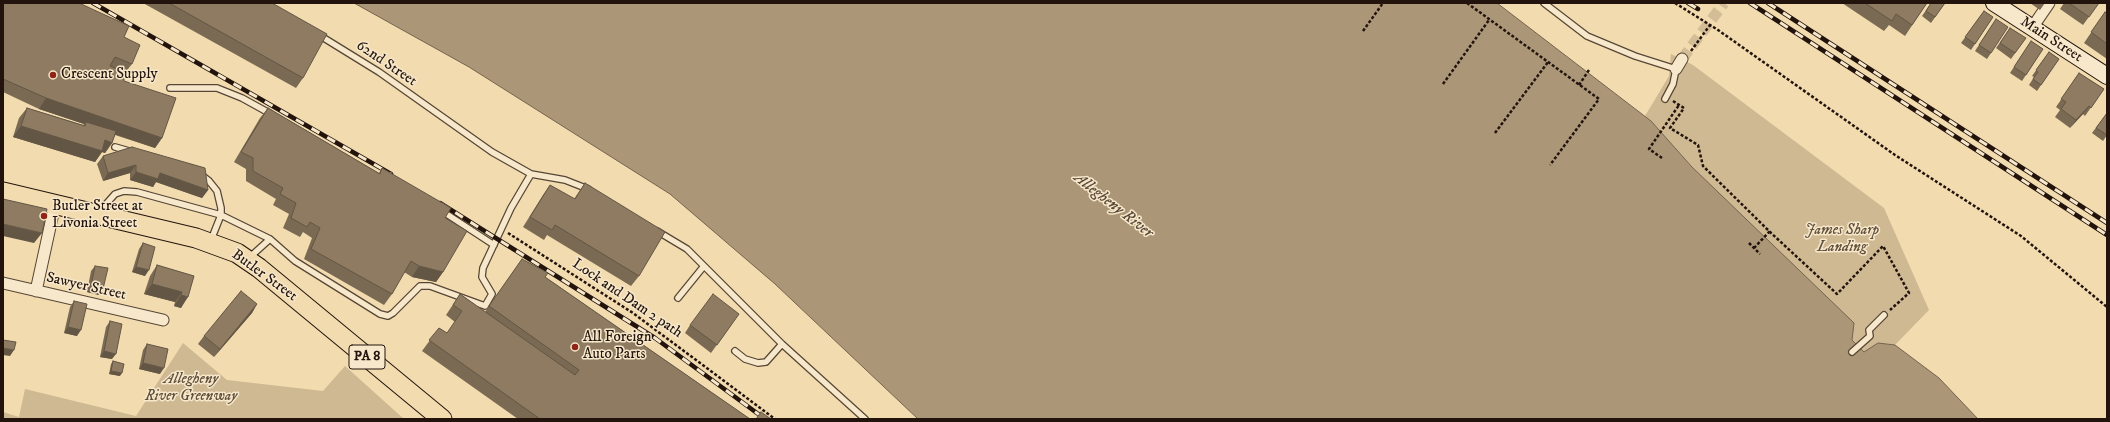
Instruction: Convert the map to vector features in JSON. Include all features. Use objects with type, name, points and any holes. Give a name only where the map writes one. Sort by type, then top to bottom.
[{"type":"highway","name":"Butler Street","points":[[3,192],[211,242],[248,260],[442,419]]},
{"type":"main road","name":"Main Street","points":[[1994,3],[2107,76]]},
{"type":"street","points":[[2032,28],[2049,3]]},
{"type":"street","points":[[1676,69],[1684,58]]},
{"type":"street","points":[[36,290],[56,204]]},
{"type":"street","name":"Sawyer Street","points":[[3,283],[163,320]]},
{"type":"lane","points":[[1544,3],[1587,36],[1635,56],[1676,69],[1673,84],[1665,98]]},
{"type":"lane","name":"62nd Street","points":[[311,30],[379,72],[492,152],[531,174],[565,180],[596,193]]},
{"type":"lane","points":[[170,88],[217,88],[242,98],[276,117]]},
{"type":"lane","points":[[115,148],[137,154]]},
{"type":"lane","points":[[194,170],[205,176],[217,191],[222,208],[221,216],[211,242]]},
{"type":"lane","points":[[98,214],[109,199],[115,194],[124,191],[137,192],[221,216],[270,239],[295,261],[380,314],[388,316],[393,313],[420,286],[430,286],[485,306],[492,294],[484,283],[482,277],[483,268],[511,208],[531,174]]},
{"type":"lane","points":[[438,209],[494,245]]},
{"type":"lane","points":[[654,229],[687,249],[782,344],[866,419]]},
{"type":"lane","points":[[248,260],[270,239]]},
{"type":"lane","points":[[678,298],[704,266]]},
{"type":"lane","points":[[1852,352],[1870,336],[1869,330],[1884,315]]},
{"type":"lane","points":[[735,351],[745,359],[766,362],[782,344]]},
{"type":"path","points":[[1363,30],[1383,3]]},
{"type":"path","points":[[1467,3],[1599,99],[1550,165]]},
{"type":"path","points":[[1675,3],[1710,25],[1895,155],[2021,236],[2107,307]]},
{"type":"path","points":[[1442,84],[1489,20]]},
{"type":"path","points":[[1684,58],[1710,25]]},
{"type":"path","points":[[1495,133],[1548,62]]},
{"type":"path","points":[[1579,85],[1590,70]]},
{"type":"path","points":[[1665,98],[1684,108],[1670,128],[1698,145],[1703,166],[1837,294],[1862,270],[1883,246],[1909,293],[1884,315]]},
{"type":"path","points":[[1662,158],[1649,149],[1679,105]]},
{"type":"path","name":"Lock and Dam 2 path","points":[[502,229],[633,313],[776,419]]},
{"type":"path","points":[[1754,248],[1770,231]]},
{"type":"path","points":[[1749,243],[1760,254]]},
{"type":"green space","name":"James Sharp Landing","points":[[1671,54],[1693,65],[1884,208],[1929,310],[1895,345],[1878,343],[1865,353],[1645,116],[1669,76]]},
{"type":"green space","name":"Allegheny River Greenway","points":[[183,343],[227,380],[323,391],[345,366],[404,419],[3,419],[3,412],[19,417],[25,389],[136,416]]},
{"type":"water","name":"Allegheny River","points":[[354,3],[1497,3],[1651,121],[1692,167],[1854,323],[1852,340],[1864,352],[1878,343],[1895,345],[1939,378],[1978,419],[918,419],[775,284],[670,194],[469,67]]},
{"type":"building","name":"Crescent Supply","points":[[3,3],[79,3],[129,26],[124,37],[140,45],[132,64],[115,57],[110,66],[124,72],[124,81],[176,98],[162,138],[46,98],[3,79]]},
{"type":"building","points":[[169,3],[272,3],[327,34],[303,78]]},
{"type":"building","points":[[1865,3],[1927,3],[1912,25],[1896,14],[1892,21]]},
{"type":"building","points":[[1931,3],[1945,3],[1935,17],[1926,11]]},
{"type":"building","points":[[2069,3],[2099,3],[2089,17]]},
{"type":"building","points":[[1984,11],[1993,17],[1975,44],[1965,37]]},
{"type":"building","points":[[2105,12],[2107,14],[2107,44],[2091,32]]},
{"type":"building","points":[[1996,19],[2008,27],[1991,53],[1979,45]]},
{"type":"building","points":[[2010,28],[2026,38],[2015,53],[2000,43]]},
{"type":"building","points":[[2031,41],[2043,49],[2026,75],[2014,67]]},
{"type":"building","points":[[2049,52],[2059,59],[2041,85],[2033,79],[2038,72],[2036,70]]},
{"type":"building","points":[[2079,73],[2104,89],[2091,108],[2089,106],[2076,120],[2061,109],[2066,102],[2061,99]]},
{"type":"building","points":[[27,108],[85,126],[86,122],[116,131],[112,143],[105,140],[102,151],[21,126]]},
{"type":"building","points":[[268,108],[380,174],[382,168],[451,208],[445,218],[467,231],[443,272],[419,266],[411,261],[392,294],[311,249],[320,228],[310,222],[307,227],[291,218],[296,203],[280,194],[283,188],[253,171],[253,158],[241,152]]},
{"type":"building","points":[[2107,113],[2107,135],[2096,128]]},
{"type":"building","points":[[132,147],[205,168],[208,190],[160,173],[158,179],[136,172],[136,165],[108,173],[103,156]]},
{"type":"building","points":[[585,183],[665,232],[639,276],[555,225],[552,230],[530,217],[550,185],[575,199]]},
{"type":"building","points":[[3,199],[47,209],[42,233],[3,224]]},
{"type":"building","points":[[143,243],[155,247],[149,270],[136,267]]},
{"type":"building","name":"All Foreign Auto Parts","points":[[522,259],[548,273],[545,277],[750,419],[540,419],[429,340],[439,328],[447,333],[462,311],[453,305],[460,294],[575,375],[579,370],[489,306]]},
{"type":"building","points":[[157,265],[194,276],[188,297],[181,295],[182,292],[152,284]]},
{"type":"building","points":[[95,266],[108,268],[103,289],[91,286]]},
{"type":"building","points":[[241,291],[257,304],[220,349],[204,336]]},
{"type":"building","points":[[713,294],[739,314],[717,345],[690,325]]},
{"type":"building","points":[[74,301],[87,304],[81,330],[68,327]]},
{"type":"building","points":[[110,321],[122,324],[116,354],[104,351]]},
{"type":"building","points":[[3,340],[16,342],[14,350],[3,348]]},
{"type":"building","points":[[147,344],[168,349],[164,368],[143,363]]},
{"type":"building","points":[[113,361],[124,364],[122,373],[111,371]]},
{"type":"building","points":[[761,412],[771,419],[756,419]]},
{"type":"tunnel","points":[[1682,59],[1724,3]]},
{"type":"railway","points":[[93,3],[391,174]]},
{"type":"railway","points":[[1688,3],[1698,9]]},
{"type":"railway","points":[[1750,3],[2107,235]]},
{"type":"railway","points":[[1768,3],[2107,223]]},
{"type":"railway","points":[[440,203],[655,338],[765,419]]},
{"type":"place","name":"Crescent Supply","points":[[53,75]]},
{"type":"place","name":"Butler Street at Livonia Street","points":[[44,216]]},
{"type":"place","name":"All Foreign Auto Parts","points":[[575,347]]}]
